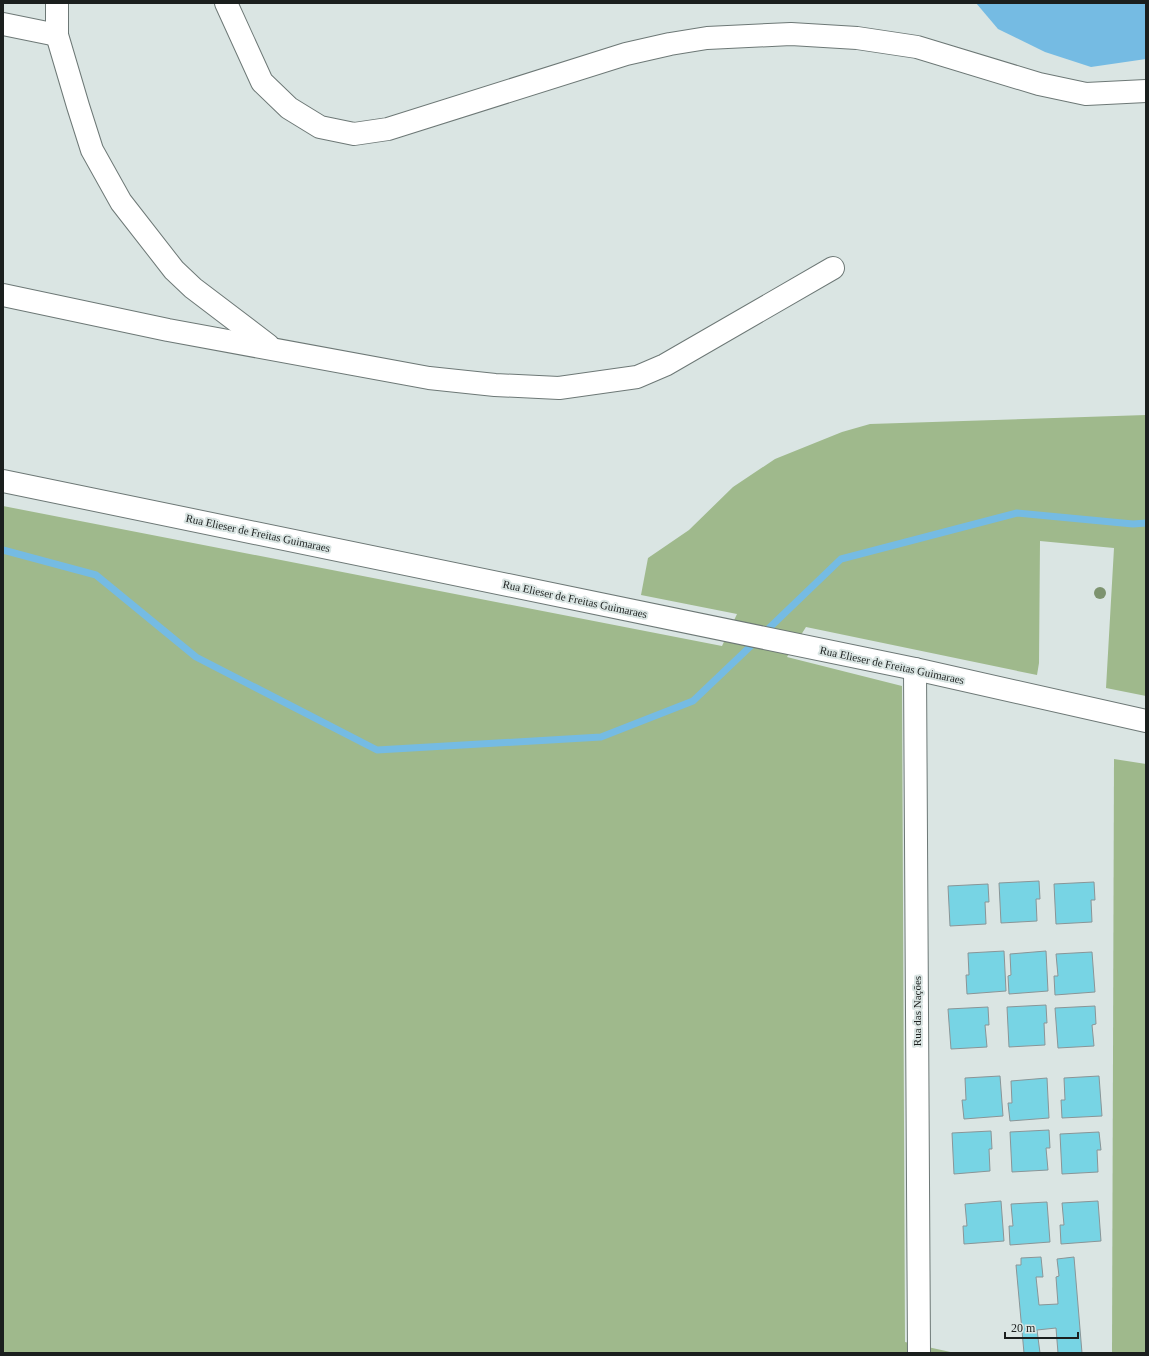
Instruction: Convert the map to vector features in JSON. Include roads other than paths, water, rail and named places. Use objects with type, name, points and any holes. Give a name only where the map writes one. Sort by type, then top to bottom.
[{"type":"street","points":[[57,3],[57,35],[92,150],[121,202],[174,270],[193,288],[272,348]]},
{"type":"street","points":[[226,3],[262,82],[289,108],[320,127],[354,134],[388,129],[626,54],[670,44],[707,38],[791,34],[857,38],[917,47],[1039,84],[1086,94],[1146,91]]},
{"type":"street","points":[[3,24],[57,35]]},
{"type":"street","points":[[3,295],[168,330],[429,378],[495,385],[559,388],[637,377],[665,365],[833,268]]},
{"type":"street","name":"Rua Elieser de Freitas Guimaraes","points":[[3,481],[915,669],[1146,721]]},
{"type":"street","name":"Rua das Nações","points":[[915,669],[919,1353]]},
{"type":"water","points":[[976,3],[1146,3],[1146,59],[1091,67],[1045,52],[998,29]]},
{"type":"waterway","points":[[763,634],[841,559],[1017,513],[1133,524],[1146,523]]},
{"type":"waterway","points":[[3,550],[96,575],[196,657],[377,750],[601,737],[693,701],[756,641]]}]
